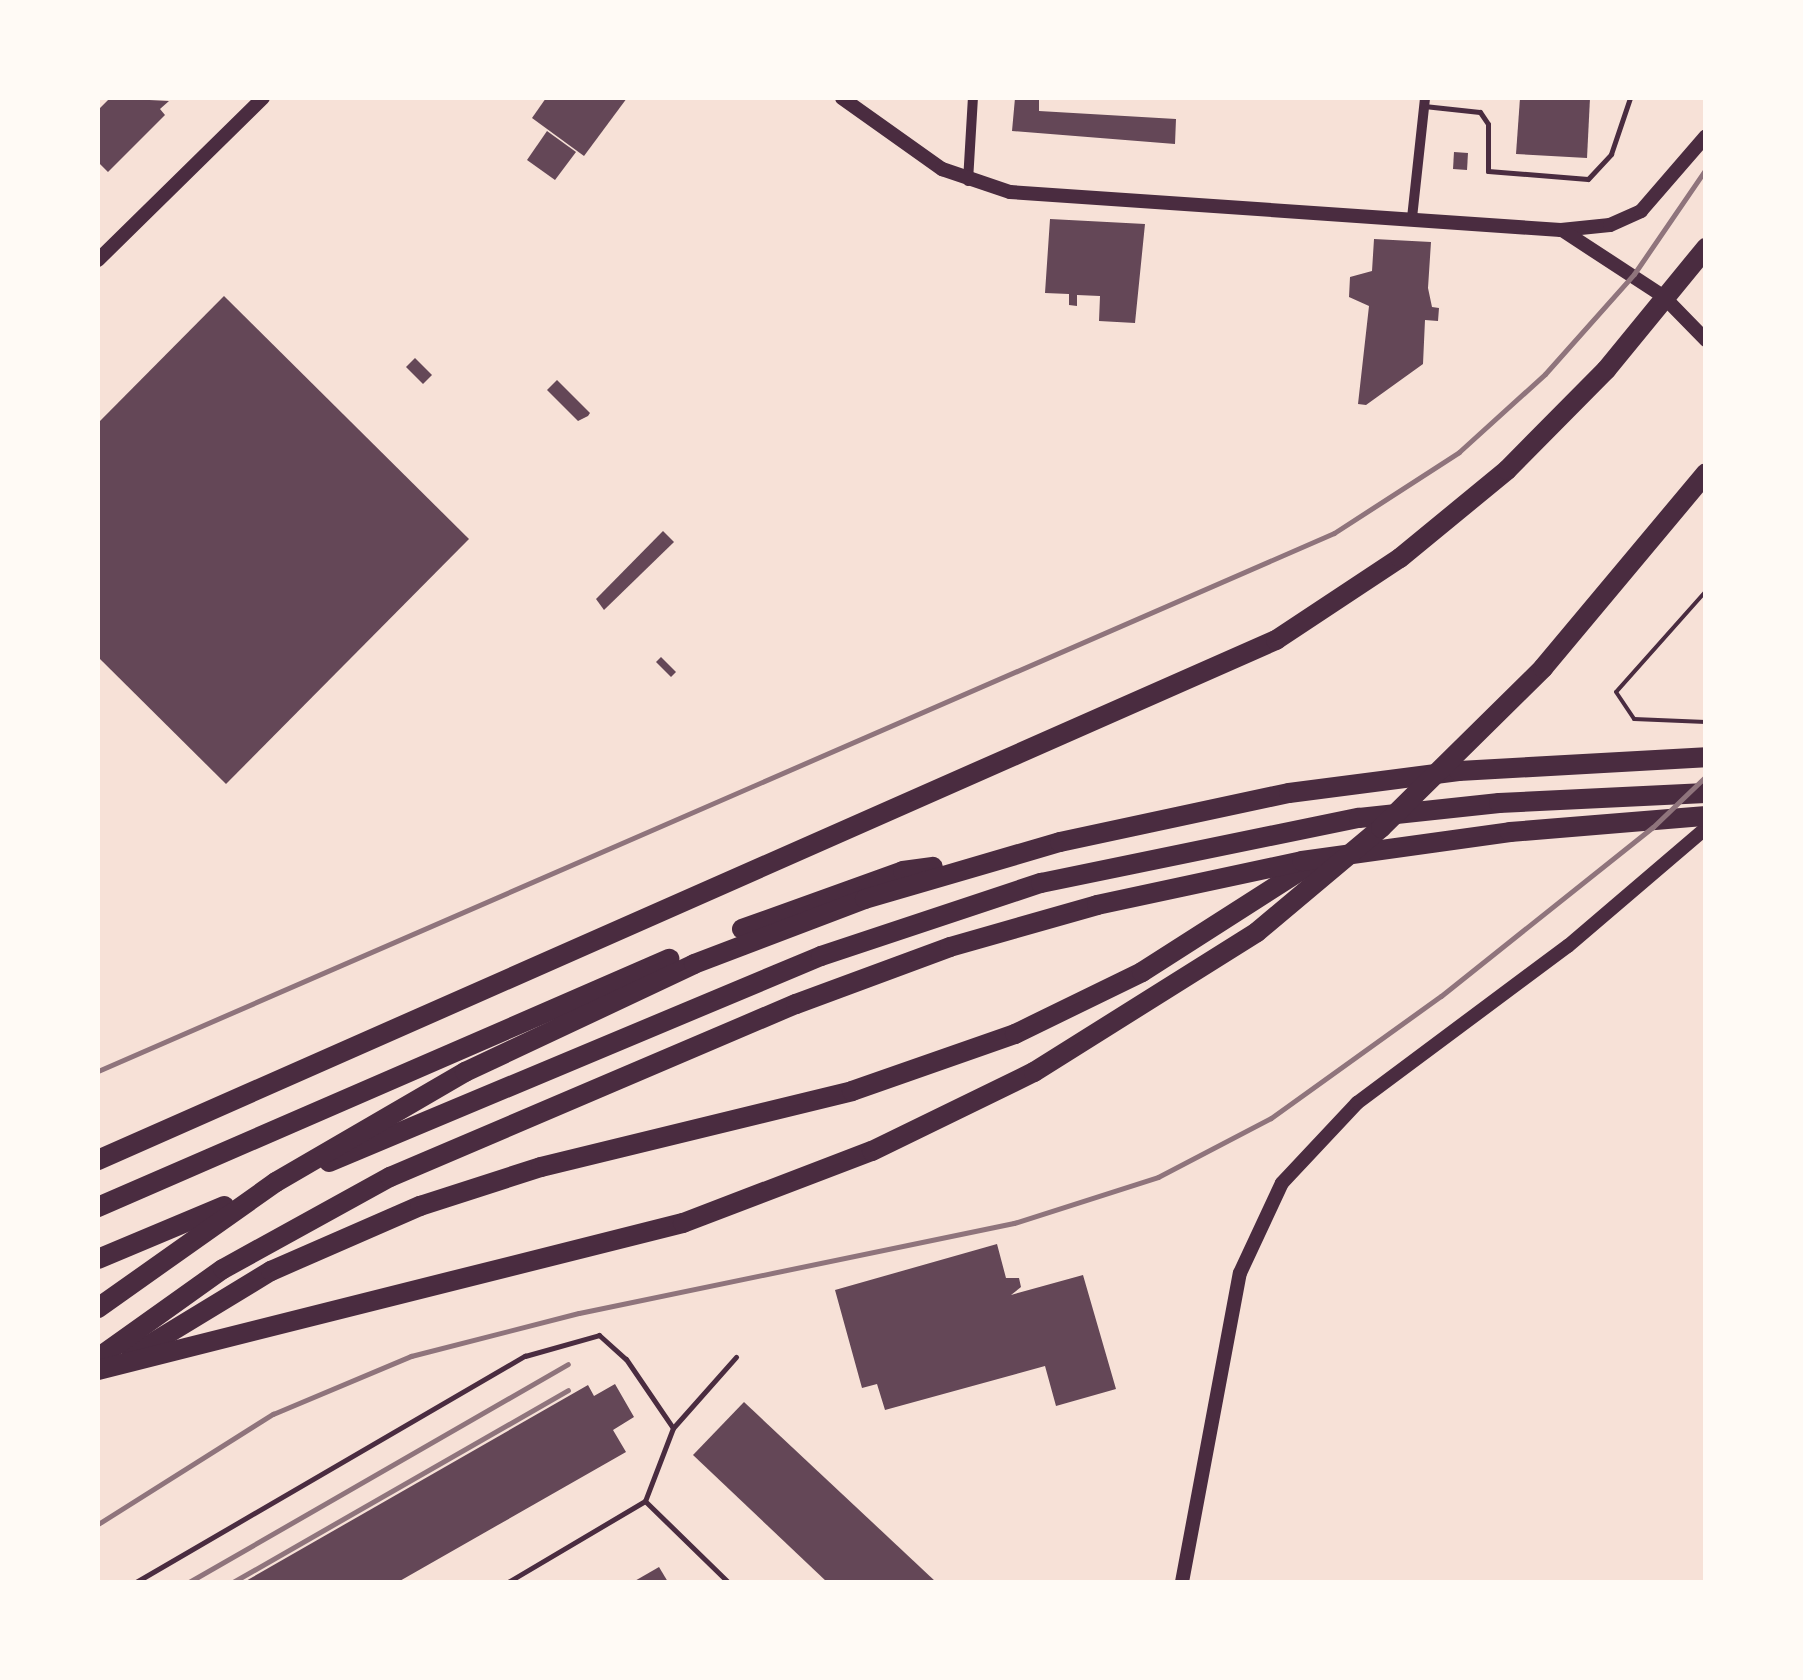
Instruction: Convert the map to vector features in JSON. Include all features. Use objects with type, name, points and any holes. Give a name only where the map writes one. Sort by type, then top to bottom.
[{"type":"highway","points":[[98,1160],[1251,653],[1361,586],[1472,500],[1574,405],[1706,248]]},
{"type":"highway","points":[[98,1370],[619,1241],[820,1173],[1034,1072],[1274,919],[1412,800],[1544,668],[1706,472]]},
{"type":"highway","points":[[98,1207],[751,926],[904,871],[990,860],[1289,793],[1459,770],[1706,757]]},
{"type":"highway","points":[[98,1260],[820,956],[990,898],[1248,837],[1484,804],[1706,794]]},
{"type":"highway","points":[[98,1358],[223,1269],[420,1164],[878,972],[1023,925],[1211,878],[1453,838],[1706,816]]},
{"type":"highway","points":[[98,1380],[271,1271],[420,1206],[541,1167],[835,1096],[1015,1034],[1154,964],[1285,880],[1362,844]]},
{"type":"highway","points":[[98,1308],[276,1182],[523,1042],[746,942],[990,860]]},
{"type":"street","points":[[98,260],[263,98]]},
{"type":"street","points":[[842,98],[968,181],[1010,192],[1561,230],[1610,226],[1641,211],[1706,136]]},
{"type":"street","points":[[968,181],[974,98]]},
{"type":"street","points":[[1412,218],[1425,102]]},
{"type":"street","points":[[1561,230],[1634,274],[1706,340]]},
{"type":"street","points":[[1182,1582],[1240,1273],[1282,1183],[1357,1103],[1568,946],[1706,828]]},
{"type":"lane","points":[[1425,102],[1480,112],[1488,124],[1488,171],[1588,179],[1611,154],[1630,98]]},
{"type":"lane","points":[[136,1582],[525,1356],[599,1334],[626,1359],[673,1428]]},
{"type":"lane","points":[[508,1582],[646,1501],[673,1428],[736,1357]]},
{"type":"lane","points":[[646,1501],[728,1582]]},
{"type":"path","points":[[1706,592],[1617,685],[1620,708],[1643,721],[1706,722]]},
{"type":"building","points":[[110,98],[169,101],[160,109],[165,115],[108,172],[98,162],[98,110]]},
{"type":"building","points":[[546,98],[627,98],[584,156],[532,118]]},
{"type":"building","points":[[1015,98],[1039,98],[1039,111],[1176,119],[1175,144],[1012,131]]},
{"type":"building","points":[[1520,98],[1590,98],[1587,158],[1516,154]]},
{"type":"building","points":[[547,131],[576,152],[555,180],[527,160]]},
{"type":"building","points":[[1454,152],[1468,153],[1467,170],[1453,169]]},
{"type":"building","points":[[1050,219],[1145,224],[1135,323],[1099,321],[1100,296],[1077,295],[1077,306],[1069,305],[1069,294],[1045,293]]},
{"type":"building","points":[[1374,239],[1431,242],[1428,288],[1432,307],[1439,308],[1438,321],[1425,320],[1423,364],[1366,405],[1358,404],[1369,306],[1349,297],[1350,277],[1372,271]]},
{"type":"building","points":[[224,296],[469,539],[226,784],[98,657],[98,423]]},
{"type":"building","points":[[415,358],[432,375],[423,384],[406,367]]},
{"type":"building","points":[[557,380],[590,413],[588,416],[578,421],[547,390]]},
{"type":"building","points":[[663,531],[674,542],[604,610],[596,599]]},
{"type":"building","points":[[661,657],[676,672],[671,677],[656,662]]},
{"type":"building","points":[[997,1244],[1006,1278],[1019,1278],[1021,1287],[1011,1295],[1083,1275],[1116,1389],[1056,1406],[1045,1366],[885,1410],[877,1384],[862,1388],[835,1290]]},
{"type":"building","points":[[615,1384],[634,1417],[613,1430],[626,1452],[398,1582],[244,1582],[588,1385],[594,1396]]},
{"type":"building","points":[[744,1402],[936,1582],[827,1582],[693,1455]]},
{"type":"building","points":[[659,1567],[668,1582],[633,1582]]},
{"type":"railway","points":[[98,1071],[1334,533],[1459,452],[1545,374],[1634,274],[1706,169]]},
{"type":"railway","points":[[98,1524],[273,1414],[411,1356],[579,1313],[1014,1223],[1158,1177],[1271,1118],[1441,996],[1653,827],[1706,776]]},
{"type":"railway","points":[[189,1582],[568,1364]]},
{"type":"railway","points":[[233,1582],[568,1390]]}]
